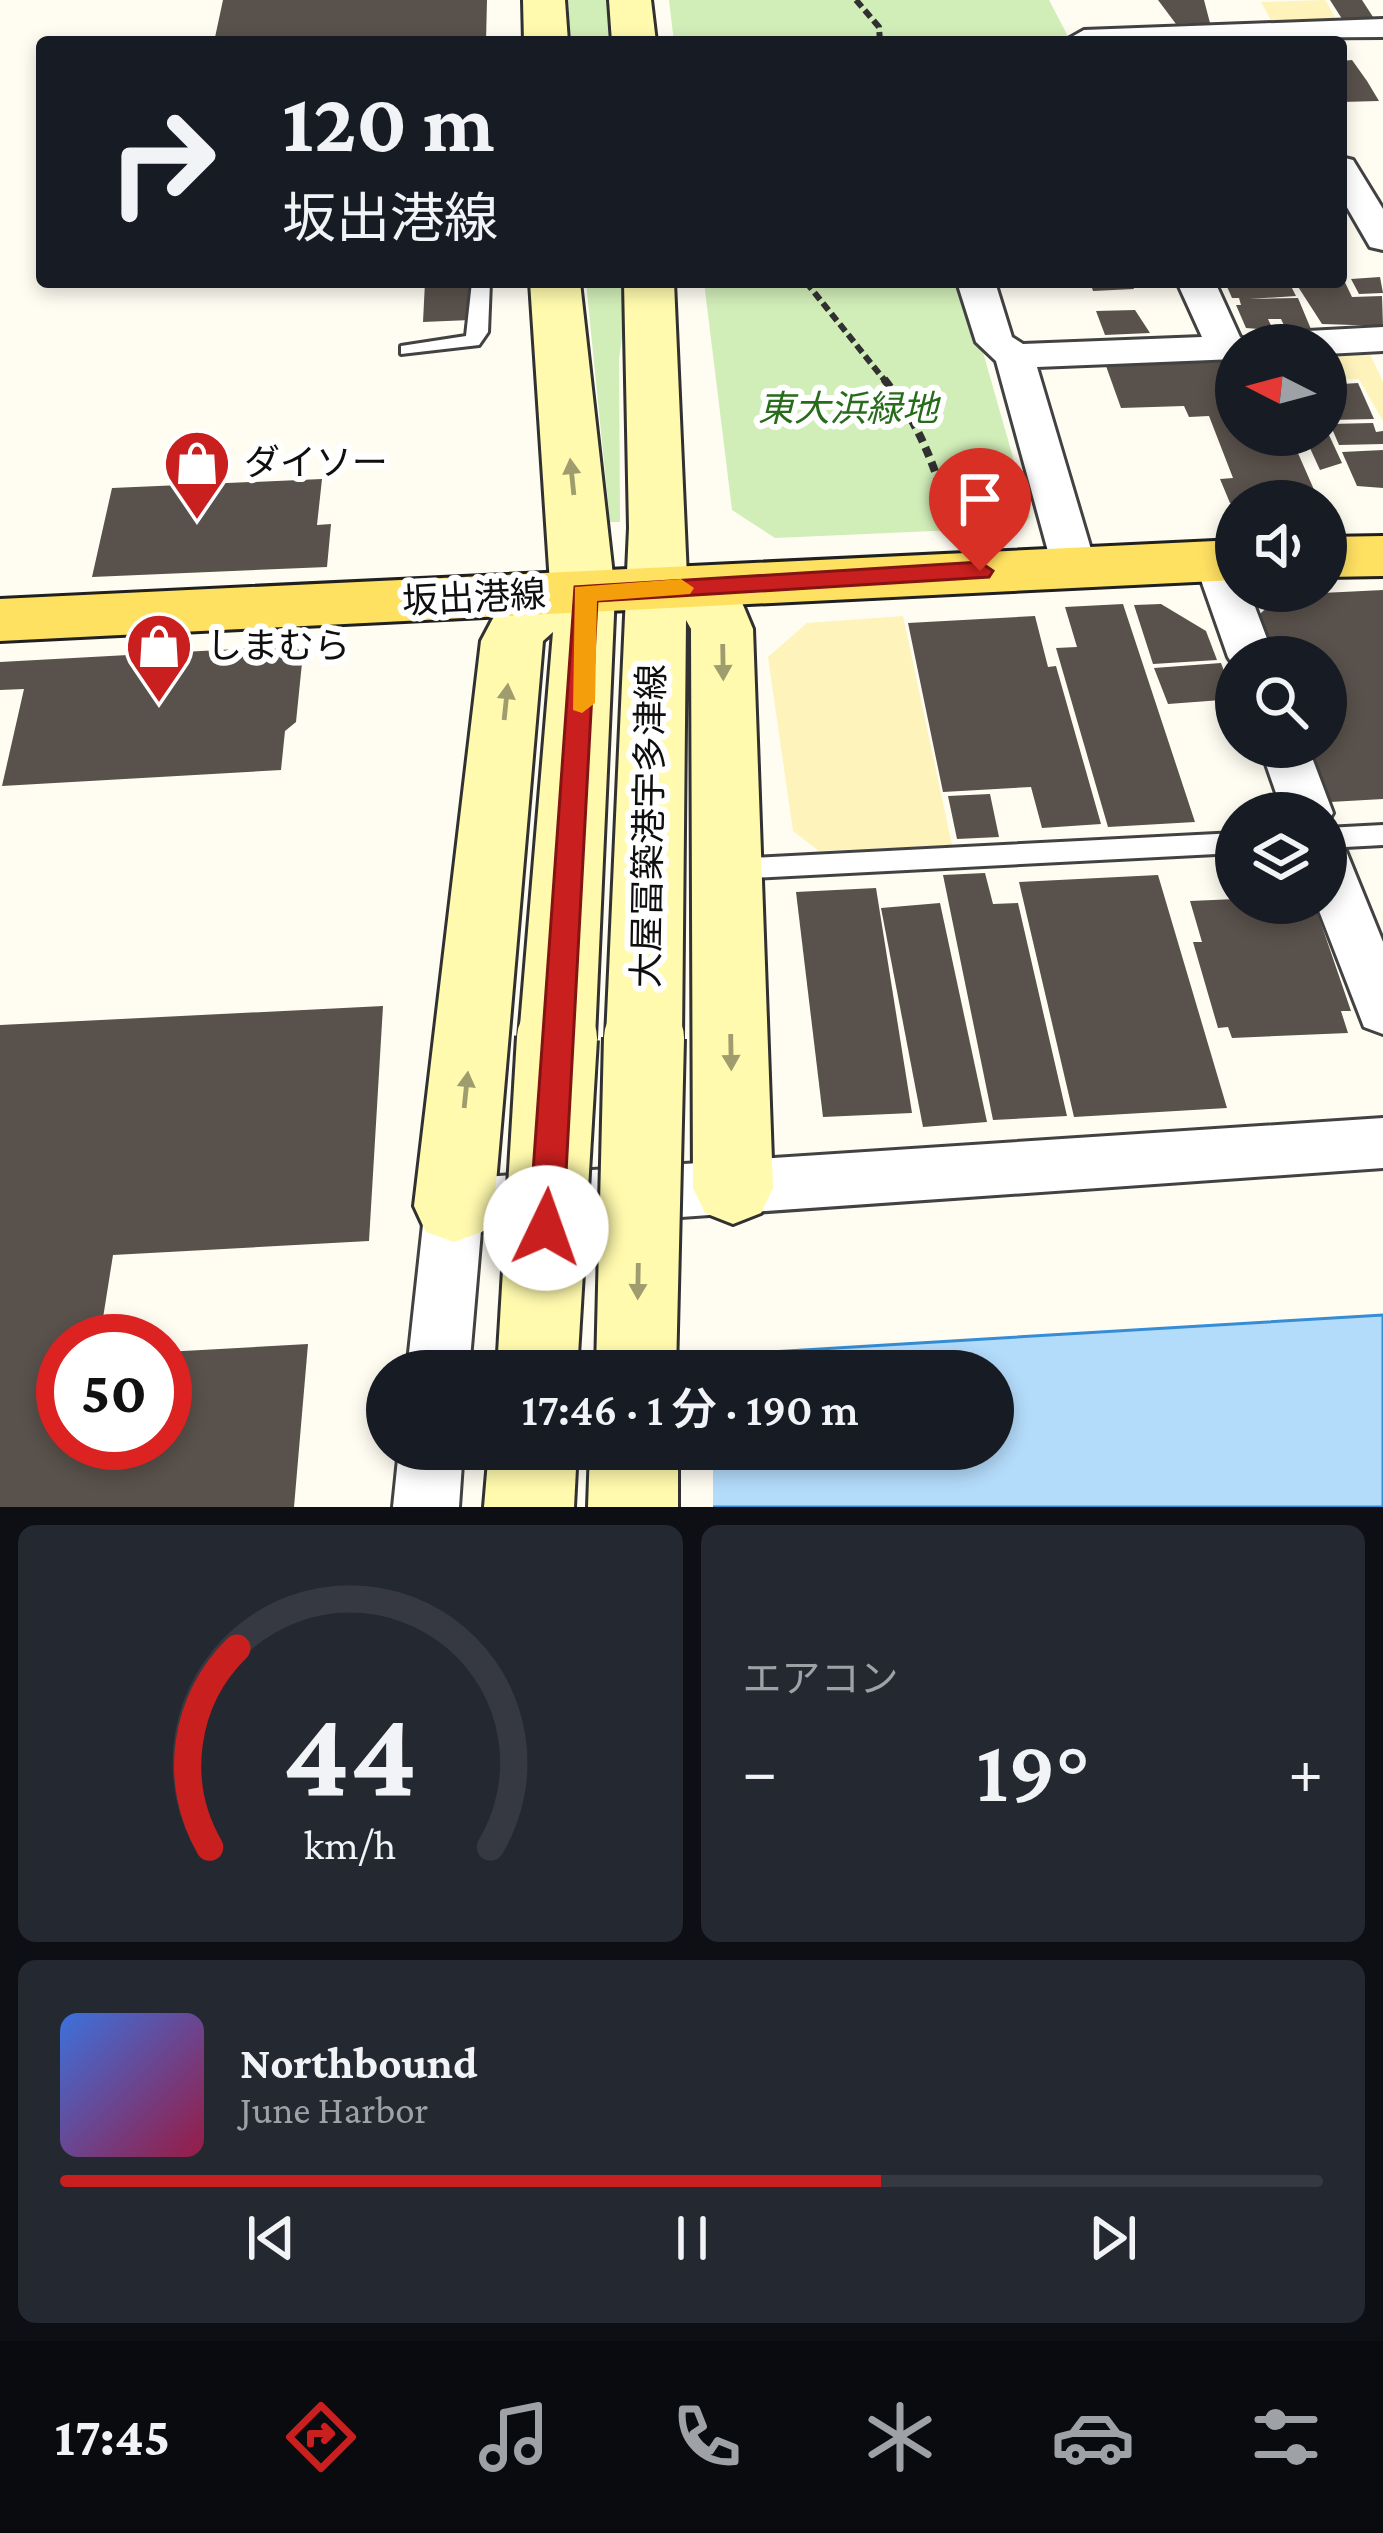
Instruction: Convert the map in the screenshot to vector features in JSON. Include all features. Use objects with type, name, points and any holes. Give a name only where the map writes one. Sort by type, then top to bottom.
[{"type":"main road","points":[[544,0],[545,36]]},
{"type":"main road","points":[[630,0],[633,36]]},
{"type":"main road","name":"大屋冨築港宇多津線","points":[[538,1350],[584,683],[584,593],[556,288]]},
{"type":"main road","name":"大屋冨築港宇多津線","points":[[637,1350],[657,589],[649,288]]},
{"type":"main road","points":[[1347,557],[1383,556]]},
{"type":"main road","name":"坂出港線","points":[[0,620],[1215,560]]},
{"type":"main road","points":[[657,589],[716,608],[722,628],[733,1188]]},
{"type":"main road","points":[[454,1206],[512,641],[520,622],[584,593]]},
{"type":"main road","points":[[529,1507],[532,1470]]},
{"type":"main road","points":[[633,1507],[634,1470]]},
{"type":"street","points":[[1244,0],[1264,36]]},
{"type":"street","points":[[1278,36],[1383,28]]},
{"type":"street","points":[[1081,34],[1204,36]]},
{"type":"street","points":[[1347,177],[1383,239]]},
{"type":"street","points":[[978,288],[995,343],[1014,356],[1215,348]]},
{"type":"street","points":[[1199,288],[1219,324]]},
{"type":"street","points":[[1347,341],[1383,339]]},
{"type":"street","points":[[1014,356],[1074,566]]},
{"type":"street","points":[[1347,916],[1383,1011]]},
{"type":"street","points":[[441,1350],[454,1206],[1383,1142]]},
{"type":"street","points":[[426,1507],[429,1470]]},
{"type":"lane","points":[[408,350],[472,341],[478,332],[481,288]]},
{"type":"lane","points":[[1347,837],[1383,835]]},
{"type":"lane","points":[[728,869],[1215,844]]},
{"type":"path","points":[[856,0],[879,27],[880,36]]},
{"type":"path","points":[[811,288],[915,418],[940,480],[953,536]]},
{"type":"green space","points":[[568,0],[616,0],[619,36],[570,36]]},
{"type":"green space","points":[[669,0],[1049,0],[1068,36],[673,36]]},
{"type":"green space","points":[[587,288],[630,288],[619,358],[620,522],[610,522]]},
{"type":"green space","name":"東大浜緑地","points":[[705,288],[965,288],[1030,517],[1022,527],[775,538],[732,510]]},
{"type":"sand","points":[[1325,0],[1339,24],[1274,26],[1261,2]]},
{"type":"sand","points":[[1370,354],[1383,382],[1383,421],[1359,379],[1347,379],[1347,355]]},
{"type":"sand","points":[[903,616],[952,845],[819,851],[793,831],[768,657],[807,623]]},
{"type":"water","points":[[1383,1315],[1383,1507],[562,1507],[564,1470],[1014,1470],[1014,1350],[802,1350]]},
{"type":"pier","points":[[558,1470],[713,1470],[713,1507],[556,1507]]},
{"type":"building","points":[[223,0],[487,0],[486,36],[215,36]]},
{"type":"building","points":[[1158,0],[1204,0],[1210,23],[1176,24]]},
{"type":"building","points":[[1330,0],[1362,0],[1375,20],[1344,22]]},
{"type":"building","points":[[1347,60],[1352,60],[1379,101],[1347,102]]},
{"type":"building","points":[[1380,277],[1383,293],[1359,294],[1351,279]]},
{"type":"building","points":[[1347,287],[1352,297],[1382,296],[1383,326],[1322,324],[1299,288]]},
{"type":"building","points":[[425,288],[470,288],[470,320],[423,322]]},
{"type":"building","points":[[1228,288],[1292,288],[1296,296],[1249,299],[1298,298],[1309,324],[1268,319],[1270,324],[1244,324],[1236,305],[1241,305],[1239,298],[1232,298]]},
{"type":"building","points":[[1135,310],[1150,333],[1105,335],[1096,311]]},
{"type":"building","points":[[1215,362],[1215,432],[1209,416],[1189,417],[1184,406],[1121,408],[1106,366]]},
{"type":"building","points":[[1358,383],[1374,419],[1347,420],[1347,384]]},
{"type":"building","points":[[1373,423],[1376,432],[1383,431],[1383,444],[1347,445],[1347,424]]},
{"type":"building","points":[[1383,450],[1383,488],[1357,486],[1344,456],[1347,452]]},
{"type":"building","points":[[1224,456],[1299,456],[1310,480],[1220,479],[1233,478]]},
{"type":"building","points":[[1314,456],[1339,456],[1342,463],[1320,470]]},
{"type":"building","points":[[322,479],[317,525],[331,524],[327,567],[92,577],[112,488]]},
{"type":"building","points":[[1383,590],[1383,799],[1347,801],[1347,792],[1326,792],[1317,768],[1347,768],[1347,636],[1256,636],[1251,622],[1262,612],[1347,612],[1347,592]]},
{"type":"building","points":[[1123,604],[1195,822],[1108,827],[1056,648],[1077,647],[1065,607]]},
{"type":"building","points":[[1161,604],[1206,631],[1215,660],[1153,664],[1134,605]]},
{"type":"building","points":[[1035,616],[1048,667],[1056,666],[1101,824],[1042,828],[1031,787],[943,792],[908,623]]},
{"type":"building","name":"しまむら","points":[[294,646],[303,653],[296,722],[285,731],[281,770],[2,786],[24,689],[0,690],[0,662]]},
{"type":"building","points":[[1215,663],[1215,700],[1168,704],[1154,668]]},
{"type":"building","points":[[990,794],[999,837],[957,839],[948,796]]},
{"type":"building","points":[[985,873],[993,904],[1018,903],[1067,1116],[993,1120],[943,875]]},
{"type":"building","points":[[1158,875],[1227,1108],[1074,1117],[1019,882]]},
{"type":"building","points":[[876,888],[912,1113],[823,1117],[796,892]]},
{"type":"building","points":[[1215,900],[1215,924],[1321,924],[1351,1011],[1341,1011],[1348,1033],[1232,1038],[1228,1027],[1218,1028],[1193,942],[1202,942],[1190,901]]},
{"type":"building","points":[[940,903],[987,1122],[923,1127],[881,908]]},
{"type":"building","points":[[383,1006],[369,1241],[113,1255],[104,1314],[36,1314],[36,1470],[192,1470],[192,1350],[308,1344],[294,1507],[0,1507],[0,1025]]},
{"type":"slow traffic","points":[[582,703],[584,593],[681,588]]},
{"type":"place","name":"ダイソー","points":[[197,522]]},
{"type":"place","name":"しまむら","points":[[159,705]]},
{"type":"route","points":[[546,1228],[584,683],[584,593],[980,571]]}]
